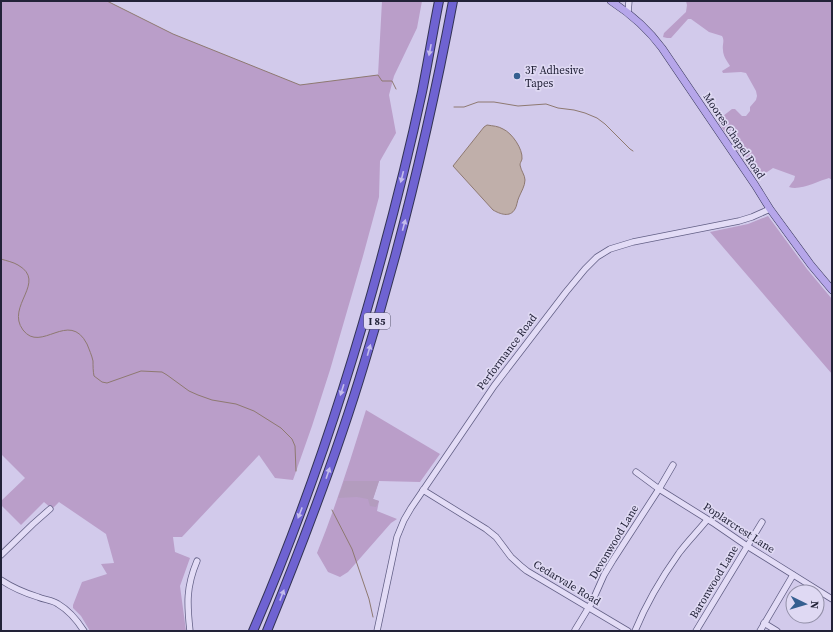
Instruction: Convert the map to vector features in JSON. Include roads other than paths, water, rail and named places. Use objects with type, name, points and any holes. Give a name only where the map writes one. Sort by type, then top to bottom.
[{"type":"highway","name":"I 85","points":[[253,631],[278,572],[307,493],[348,373],[370,299],[412,138],[439,1]]},
{"type":"highway","name":"I 85","points":[[267,631],[300,549],[362,372],[405,221],[427,130],[454,1]]},
{"type":"main road","name":"Moores Chapel Road","points":[[612,1],[628,12],[646,29],[662,48],[770,210],[811,265],[832,290]]},
{"type":"street","points":[[628,12],[629,1]]},
{"type":"street","name":"Performance Road","points":[[377,631],[397,537],[404,520],[475,412],[507,368],[585,269],[597,257],[610,249],[623,244],[739,221],[770,210]]},
{"type":"street","name":"Devonwood Lane","points":[[575,630],[589,607],[604,575],[673,465]]},
{"type":"street","name":"Poplarcrest Lane","points":[[636,472],[659,489],[832,599]]},
{"type":"street","name":"Cedarvale Road","points":[[423,490],[486,529],[496,537],[511,557],[527,571],[628,631]]},
{"type":"street","points":[[1,555],[50,509]]},
{"type":"street","points":[[636,631],[650,600],[668,568],[707,520]]},
{"type":"street","name":"Baronwood Lane","points":[[696,631],[762,522]]},
{"type":"street","points":[[190,631],[188,591],[197,561]]},
{"type":"street","points":[[760,631],[793,575]]},
{"type":"street","points":[[1,580],[15,589],[58,604],[74,616],[84,631]]},
{"type":"street","points":[[764,623],[777,631]]},
{"type":"waterway","points":[[107,1],[173,34],[300,85],[378,75],[382,81],[392,81],[396,89]]},
{"type":"waterway","points":[[454,107],[464,107],[478,102],[494,102],[518,106],[546,104],[558,108],[574,110],[597,118],[633,151]]},
{"type":"waterway","points":[[1,259],[18,265],[26,272],[29,279],[28,287],[21,303],[19,321],[23,330],[30,336],[46,336],[72,330],[80,334],[87,344],[91,355],[94,376],[102,382],[107,383],[141,371],[162,372],[189,391],[198,395],[212,400],[236,404],[254,411],[281,428],[292,439],[295,446],[296,471]]},
{"type":"waterway","points":[[332,510],[352,549],[369,599],[373,617]]},
{"type":"place","name":"3F Adhesive Tapes","points":[[517,76]]}]
